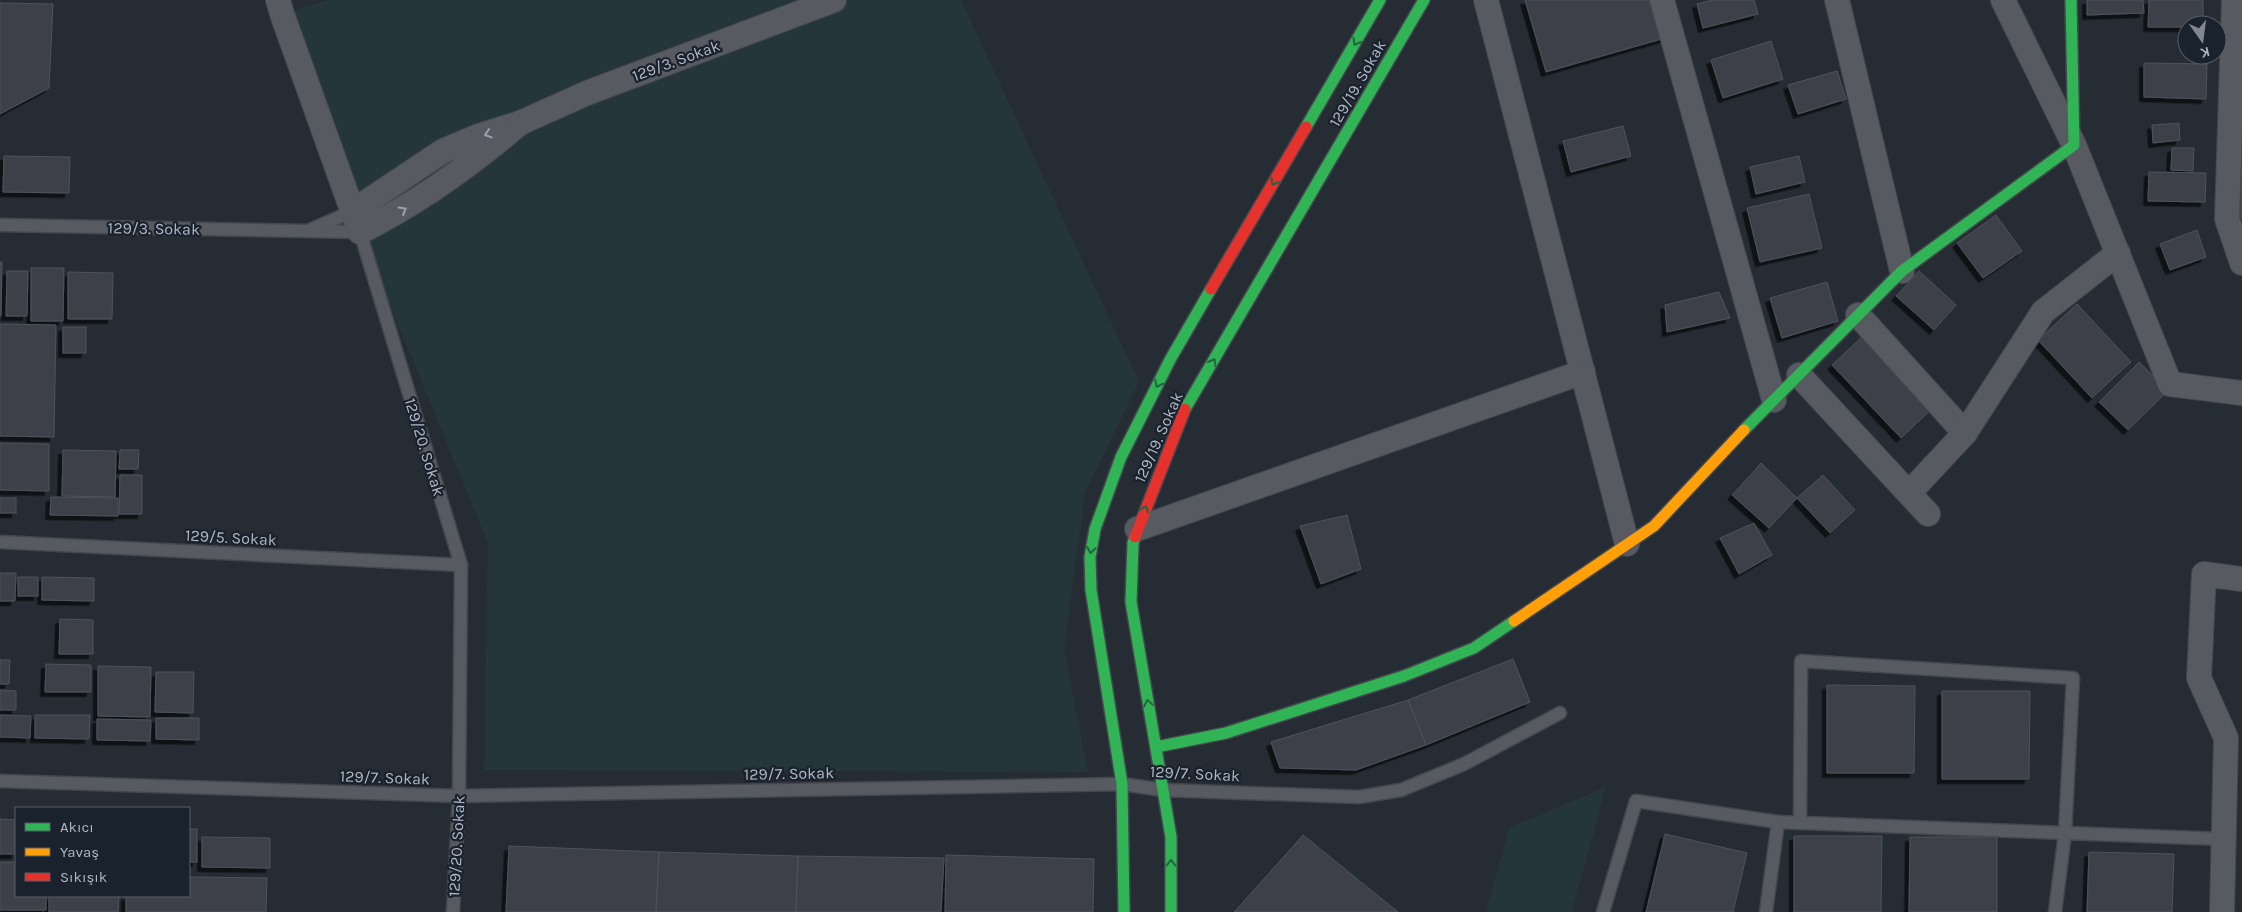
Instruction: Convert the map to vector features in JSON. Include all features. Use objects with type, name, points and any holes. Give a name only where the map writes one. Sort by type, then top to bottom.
[{"type":"main road","name":"129/19. Sokak","points":[[1124,912],[1122,784],[1091,590],[1090,557],[1095,529],[1121,456],[1171,358],[1380,0]]},
{"type":"main road","name":"129/19. Sokak","points":[[1171,912],[1171,837],[1131,602],[1133,542],[1181,416],[1424,0]]},
{"type":"main road","points":[[1156,747],[1226,733],[1404,676],[1474,648],[1654,526],[1774,400],[1902,271],[2074,145],[2071,0]]},
{"type":"street","name":"129/20. Sokak","points":[[278,0],[356,222]]},
{"type":"street","name":"129/3. Sokak","points":[[356,222],[411,205],[485,153],[520,123],[587,93],[834,0]]},
{"type":"street","points":[[1486,0],[1627,544]]},
{"type":"street","points":[[1662,0],[1774,400]]},
{"type":"street","points":[[1837,0],[1902,271]]},
{"type":"street","points":[[2003,0],[2074,145],[2170,384],[2242,393]]},
{"type":"street","points":[[2234,0],[2227,218],[2242,263]]},
{"type":"street","points":[[1909,494],[1965,433],[2043,312],[2118,253]]},
{"type":"street","points":[[1858,315],[1965,433]]},
{"type":"street","points":[[1138,529],[1583,372]]},
{"type":"street","points":[[1799,375],[1928,514]]},
{"type":"street","points":[[2222,912],[2224,839],[2234,739],[2198,678],[2204,574],[2242,579]]},
{"type":"lane","name":"129/3. Sokak","points":[[307,231],[356,222]]},
{"type":"lane","name":"129/3. Sokak","points":[[0,225],[307,231],[356,222]]},
{"type":"lane","name":"129/20. Sokak","points":[[356,222],[461,565],[458,796],[453,912]]},
{"type":"lane","name":"129/5. Sokak","points":[[0,542],[461,565]]},
{"type":"lane","points":[[1800,822],[1801,661],[2072,678],[2065,833],[2055,912]]},
{"type":"lane","name":"129/7. Sokak","points":[[0,781],[458,796],[1122,784],[1163,790],[1359,797],[1401,790],[1464,764],[1560,713]]},
{"type":"lane","points":[[1603,912],[1636,800],[1778,822],[2224,839]]},
{"type":"lane","points":[[1766,912],[1778,822]]},
{"type":"shaded area","points":[[328,0],[961,0],[1139,382],[1085,493],[1064,649],[1088,772],[484,770],[488,543],[360,232],[282,14]]},
{"type":"shaded area","points":[[1606,787],[1572,912],[1486,912],[1509,828]]},
{"type":"building","points":[[1525,0],[1654,0],[1665,38],[1546,72]]},
{"type":"building","points":[[1713,0],[1754,0],[1758,14],[1703,28],[1697,4]]},
{"type":"building","points":[[2087,0],[2143,0],[2144,13],[2087,15]]},
{"type":"building","points":[[2149,0],[2203,0],[2203,15],[2177,15],[2177,27],[2148,27]]},
{"type":"building","points":[[0,3],[53,4],[49,88],[0,114]]},
{"type":"building","points":[[1771,41],[1783,79],[1723,98],[1711,60]]},
{"type":"building","points":[[2144,63],[2207,65],[2206,99],[2144,97]]},
{"type":"building","points":[[1837,71],[1846,99],[1798,114],[1788,85]]},
{"type":"building","points":[[2179,123],[2180,140],[2153,143],[2152,125]]},
{"type":"building","points":[[1623,126],[1631,156],[1571,172],[1563,141]]},
{"type":"building","points":[[2172,148],[2194,148],[2193,171],[2171,170]]},
{"type":"building","points":[[4,156],[70,157],[69,193],[3,192]]},
{"type":"building","points":[[1799,156],[1805,182],[1756,194],[1750,167]]},
{"type":"building","points":[[2240,159],[2242,159],[2242,219],[2234,218]]},
{"type":"building","points":[[2149,172],[2206,173],[2205,202],[2148,201]]},
{"type":"building","points":[[1809,194],[1822,248],[1760,262],[1747,208]]},
{"type":"building","points":[[1996,215],[2022,251],[1983,278],[1957,243]]},
{"type":"building","points":[[2197,230],[2206,257],[2170,270],[2160,244]]},
{"type":"building","points":[[0,262],[2,262],[1,316],[0,316]]},
{"type":"building","points":[[31,268],[64,268],[63,321],[31,321]]},
{"type":"building","points":[[7,271],[28,271],[27,316],[6,316]]},
{"type":"building","points":[[1919,271],[1956,305],[1934,330],[1896,296]]},
{"type":"building","points":[[68,272],[113,273],[112,319],[68,319]]},
{"type":"building","points":[[1827,282],[1838,321],[1782,338],[1770,298]]},
{"type":"building","points":[[1719,292],[1730,318],[1667,332],[1665,305]]},
{"type":"building","points":[[2077,304],[2131,362],[2092,398],[2038,340]]},
{"type":"building","points":[[0,324],[56,325],[54,437],[0,436]]},
{"type":"building","points":[[63,327],[86,327],[86,353],[63,353]]},
{"type":"building","points":[[1864,335],[1933,408],[1901,438],[1832,365]]},
{"type":"building","points":[[2139,362],[2168,391],[2128,430],[2099,402]]},
{"type":"building","points":[[0,443],[49,444],[49,491],[0,490]]},
{"type":"building","points":[[63,450],[116,451],[115,497],[62,496]]},
{"type":"building","points":[[120,450],[139,450],[138,469],[119,469]]},
{"type":"building","points":[[1761,463],[1797,498],[1769,528],[1732,495]]},
{"type":"building","points":[[120,475],[142,475],[142,514],[119,514]]},
{"type":"building","points":[[1823,475],[1855,510],[1830,533],[1797,498]]},
{"type":"building","points":[[51,497],[118,498],[118,516],[50,515]]},
{"type":"building","points":[[0,498],[16,498],[16,513],[0,513]]},
{"type":"building","points":[[1347,515],[1361,569],[1321,584],[1300,526]]},
{"type":"building","points":[[1754,523],[1772,555],[1739,574],[1720,538]]},
{"type":"building","points":[[0,573],[16,573],[15,601],[0,601]]},
{"type":"building","points":[[18,577],[38,577],[38,596],[18,596]]},
{"type":"building","points":[[42,577],[94,578],[94,601],[42,600]]},
{"type":"building","points":[[60,619],[93,620],[93,654],[59,654]]},
{"type":"building","points":[[1513,659],[1530,702],[1426,745],[1408,700]]},
{"type":"building","points":[[0,660],[10,660],[9,684],[0,684]]},
{"type":"building","points":[[46,664],[91,665],[91,692],[45,692]]},
{"type":"building","points":[[98,666],[151,667],[150,717],[98,716]]},
{"type":"building","points":[[156,672],[194,672],[193,713],[155,712]]},
{"type":"building","points":[[1827,685],[1915,686],[1914,773],[1827,773]]},
{"type":"building","points":[[0,690],[16,691],[16,710],[0,710]]},
{"type":"building","points":[[1942,691],[2030,691],[2029,779],[1942,779]]},
{"type":"building","points":[[1408,700],[1426,745],[1356,770],[1280,768],[1271,742]]},
{"type":"building","points":[[0,715],[31,716],[30,738],[0,737]]},
{"type":"building","points":[[35,715],[90,715],[89,739],[35,738]]},
{"type":"building","points":[[156,718],[199,718],[199,740],[156,739]]},
{"type":"building","points":[[97,719],[151,720],[150,741],[97,740]]},
{"type":"building","points":[[0,819],[15,820],[15,854],[0,854]]},
{"type":"building","points":[[190,829],[197,829],[197,862],[190,862]]},
{"type":"building","points":[[1665,834],[1747,853],[1733,912],[1646,912]]},
{"type":"building","points":[[1303,835],[1398,912],[1234,912]]},
{"type":"building","points":[[1794,836],[1882,836],[1881,912],[1794,912]]},
{"type":"building","points":[[202,837],[270,838],[270,868],[202,867]]},
{"type":"building","points":[[1910,837],[1997,837],[1997,912],[1909,912]]},
{"type":"building","points":[[509,846],[659,852],[656,912],[506,912]]},
{"type":"building","points":[[659,852],[798,856],[796,912],[656,912]]},
{"type":"building","points":[[2089,852],[2174,854],[2172,912],[2087,912]]},
{"type":"building","points":[[946,855],[1094,859],[1093,912],[945,912]]},
{"type":"building","points":[[798,856],[944,858],[941,912],[796,912]]},
{"type":"building","points":[[0,862],[15,862],[15,897],[46,897],[46,910],[0,910]]},
{"type":"building","points":[[190,877],[267,878],[266,912],[126,912],[126,897],[190,897]]},
{"type":"building","points":[[49,897],[119,897],[118,912],[49,912]]},
{"type":"traffic: fast","points":[[1306,127],[1380,0]]},
{"type":"traffic: fast","points":[[1185,409],[1424,0]]},
{"type":"traffic: fast","points":[[1744,430],[1902,271],[2074,145],[2071,0]]},
{"type":"traffic: fast","points":[[1124,912],[1122,784],[1091,590],[1090,557],[1095,529],[1121,457],[1171,358],[1211,289]]},
{"type":"traffic: fast","points":[[1135,537],[1133,543],[1131,602],[1171,837],[1171,912]]},
{"type":"traffic: fast","points":[[1156,747],[1226,733],[1404,676],[1474,648],[1514,621]]},
{"type":"traffic: slow","points":[[1514,621],[1654,526],[1744,430]]},
{"type":"traffic: jam","points":[[1211,289],[1306,127]]},
{"type":"traffic: jam","points":[[1135,537],[1185,409]]}]
